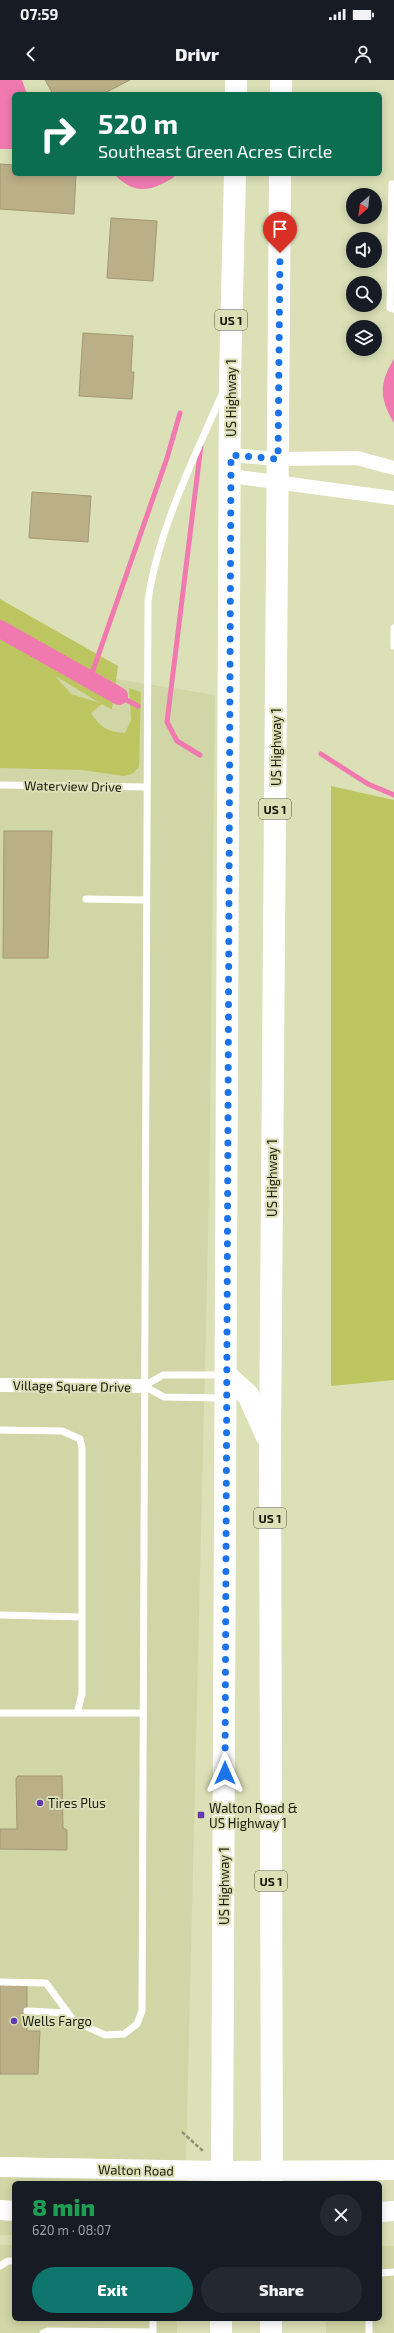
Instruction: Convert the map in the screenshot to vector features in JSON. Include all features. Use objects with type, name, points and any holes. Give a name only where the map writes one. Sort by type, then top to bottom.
[{"type":"main road","points":[[236,80],[236,92]]},
{"type":"main road","points":[[281,80],[281,92]]},
{"type":"main road","name":"US Highway 1","points":[[222,2177],[227,1398],[231,465],[230,376],[235,176]]},
{"type":"main road","name":"US Highway 1","points":[[272,2176],[270,1444],[280,176]]},
{"type":"main road","points":[[226,1375],[248,1395],[270,1444]]},
{"type":"main road","name":"Walton Road","points":[[0,2167],[222,2177],[394,2170]]},
{"type":"main road","points":[[0,2210],[12,2211]]},
{"type":"main road","points":[[382,2212],[394,2211]]},
{"type":"main road","points":[[221,2321],[221,2333]]},
{"type":"main road","points":[[271,2321],[271,2333]]},
{"type":"street","points":[[231,465],[278,459],[357,458],[394,468]]},
{"type":"street","points":[[231,465],[278,480],[394,498]]},
{"type":"street","name":"Village Square Drive","points":[[0,1385],[144,1386]]},
{"type":"lane","points":[[394,184],[392,184],[393,221],[390,308],[394,308]]},
{"type":"lane","points":[[0,1982],[46,1983],[74,2021],[105,2035],[124,2034],[137,2024],[142,2011],[146,787],[148,601],[152,574],[187,475],[230,376]]},
{"type":"lane","points":[[394,628],[394,646]]},
{"type":"lane","name":"Waterview Drive","points":[[0,785],[146,787]]},
{"type":"lane","points":[[86,899],[146,900]]},
{"type":"lane","name":"Village Square Drive","points":[[226,1375],[163,1375],[144,1386],[164,1398],[227,1398]]},
{"type":"lane","points":[[0,1430],[62,1431],[80,1439],[82,1448],[82,1694],[77,1713]]},
{"type":"lane","points":[[0,1615],[82,1617]]},
{"type":"lane","points":[[0,1713],[143,1713]]},
{"type":"lane","points":[[27,2011],[68,2013]]},
{"type":"lane","points":[[0,2266],[8,2261],[12,2261]]},
{"type":"lane","points":[[382,2273],[394,2272]]},
{"type":"lane","points":[[43,2333],[48,2331],[153,2333],[153,2321]]},
{"type":"lane","points":[[369,2321],[369,2333]]},
{"type":"path","points":[[182,2132],[203,2151]]},
{"type":"shaded area","points":[[0,80],[22,80],[26,92],[12,92],[12,149],[0,149]]},
{"type":"shaded area","points":[[116,176],[174,176],[158,186],[143,189],[136,188],[121,181]]},
{"type":"shaded area","points":[[394,359],[394,423],[383,398],[383,383]]},
{"type":"shaded area","points":[[0,643],[112,710],[116,679],[215,695],[209,1197],[186,2161],[0,2157]]},
{"type":"shaded area","points":[[0,2176],[186,2180],[12,2181],[12,2201],[0,2200]]},
{"type":"shaded area","points":[[0,2220],[12,2220],[12,2235],[0,2235]]},
{"type":"shaded area","points":[[0,2245],[12,2245],[12,2321],[177,2321],[177,2333],[0,2333]]},
{"type":"shaded area","points":[[382,2246],[394,2246],[394,2333],[326,2333],[326,2321],[382,2321]]},
{"type":"green space","points":[[0,599],[118,666],[112,710],[102,704],[91,713],[105,728],[125,733],[131,720],[129,688],[141,692],[139,767],[132,774],[124,776],[82,770],[0,768]],"holes":[[[57,677],[100,703],[71,694]]]},
{"type":"green space","points":[[331,786],[394,800],[394,1380],[331,1386]]},
{"type":"building","points":[[45,80],[130,80],[107,92],[52,92]]},
{"type":"building","points":[[0,164],[12,165],[12,176],[76,176],[74,214],[0,209]]},
{"type":"building","points":[[111,218],[157,221],[153,281],[107,278]]},
{"type":"building","points":[[83,333],[133,336],[131,372],[134,372],[132,399],[79,396]]},
{"type":"building","points":[[32,492],[91,496],[88,542],[29,538]]},
{"type":"building","points":[[4,831],[52,831],[48,958],[3,958]]},
{"type":"building","name":"Tires Plus","points":[[18,1776],[62,1776],[63,1828],[67,1830],[67,1850],[0,1849],[0,1829],[17,1829],[16,1779]]},
{"type":"building","name":"Wells Fargo","points":[[0,1985],[27,1985],[27,2031],[40,2031],[38,2074],[0,2074]]},
{"type":"waterway","points":[[90,679],[167,458],[180,413]]},
{"type":"waterway","points":[[200,755],[177,741],[167,722],[201,445]]},
{"type":"waterway","points":[[0,629],[119,696]]},
{"type":"waterway","points":[[119,696],[138,706]]},
{"type":"waterway","points":[[321,754],[368,784],[394,795]]},
{"type":"place","name":"Tires Plus","points":[[40,1803]]},
{"type":"place","name":"Walton Road & US Highway 1","points":[[201,1815]]},
{"type":"place","name":"Wells Fargo","points":[[14,2021]]},
{"type":"route","points":[[225,1773],[231,455],[278,459],[280,253]]}]
